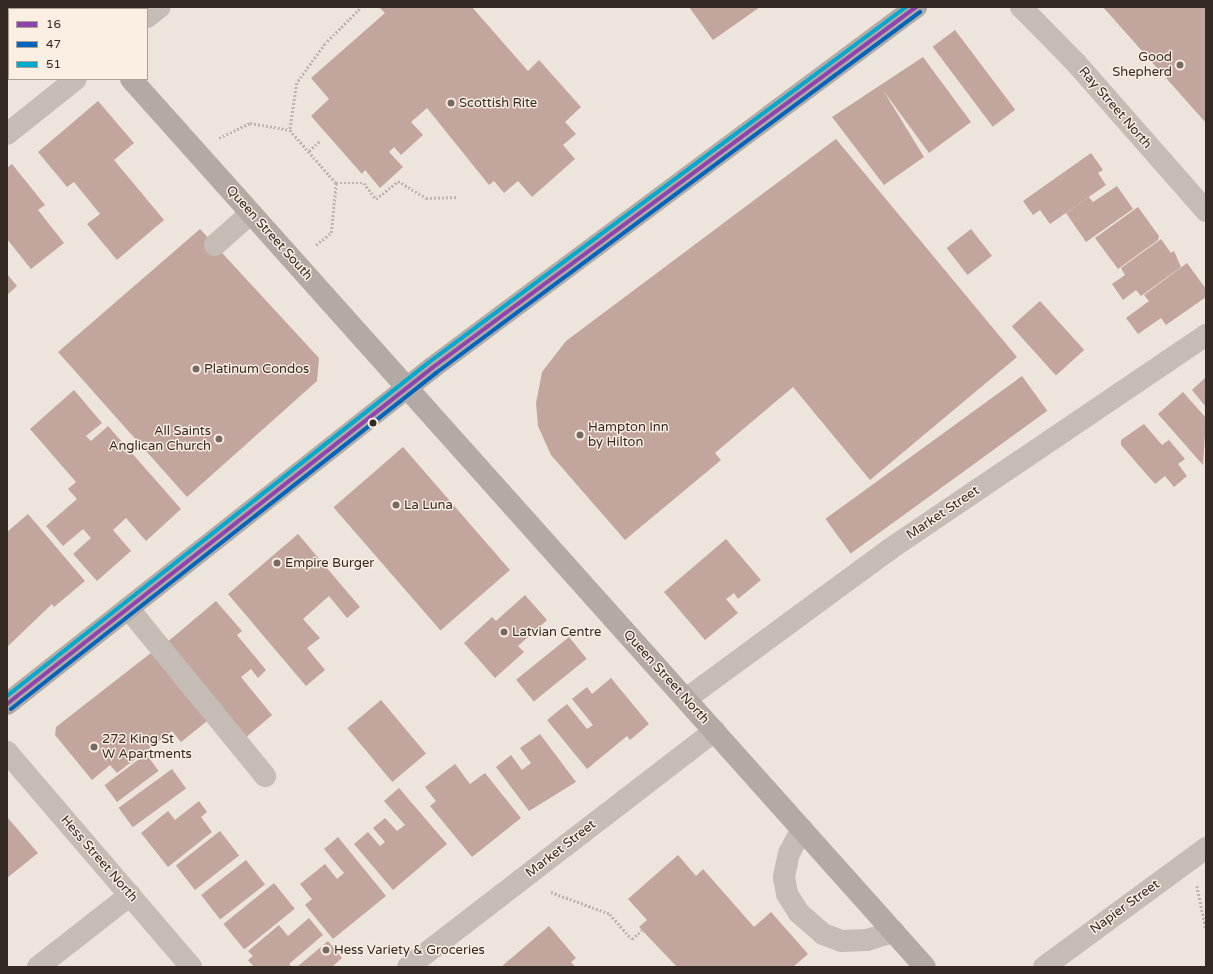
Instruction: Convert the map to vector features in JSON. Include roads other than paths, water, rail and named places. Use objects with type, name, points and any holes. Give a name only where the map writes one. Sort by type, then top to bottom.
[{"type":"main road","points":[[7,704],[408,387],[913,8]]},
{"type":"main road","name":"Queen Street South","points":[[132,80],[408,387]]},
{"type":"main road","name":"Queen Street North","points":[[408,387],[566,569],[686,698],[925,967]]},
{"type":"street","points":[[148,16],[160,7]]},
{"type":"street","name":"Ray Street North","points":[[1021,7],[1076,63],[1206,211]]},
{"type":"street","points":[[7,134],[75,80]]},
{"type":"street","points":[[216,246],[251,213]]},
{"type":"street","name":"Market Street","points":[[686,698],[890,549],[1206,335]]},
{"type":"street","points":[[128,608],[265,776]]},
{"type":"street","name":"Market Street","points":[[408,967],[715,731]]},
{"type":"street","name":"Hess Street North","points":[[7,752],[191,967]]},
{"type":"street","points":[[802,829],[789,853],[784,877],[788,894],[800,913],[824,934],[841,941],[867,940],[894,932]]},
{"type":"street","name":"Napier Street","points":[[1044,967],[1199,853]]},
{"type":"street","points":[[38,967],[130,895]]},
{"type":"place","name":"Good Shepherd","points":[[1180,65]]},
{"type":"place","name":"Scottish Rite","points":[[451,103]]},
{"type":"place","name":"Platinum Condos","points":[[196,369]]},
{"type":"place","name":"Hampton Inn by Hilton","points":[[580,435]]},
{"type":"place","name":"All Saints Anglican Church","points":[[219,439]]},
{"type":"place","name":"La Luna","points":[[396,505]]},
{"type":"place","name":"Empire Burger","points":[[277,563]]},
{"type":"place","name":"Latvian Centre","points":[[504,632]]},
{"type":"place","name":"272 King St W Apartments","points":[[94,747]]},
{"type":"place","name":"Hess Variety & Groceries","points":[[326,950]]}]
